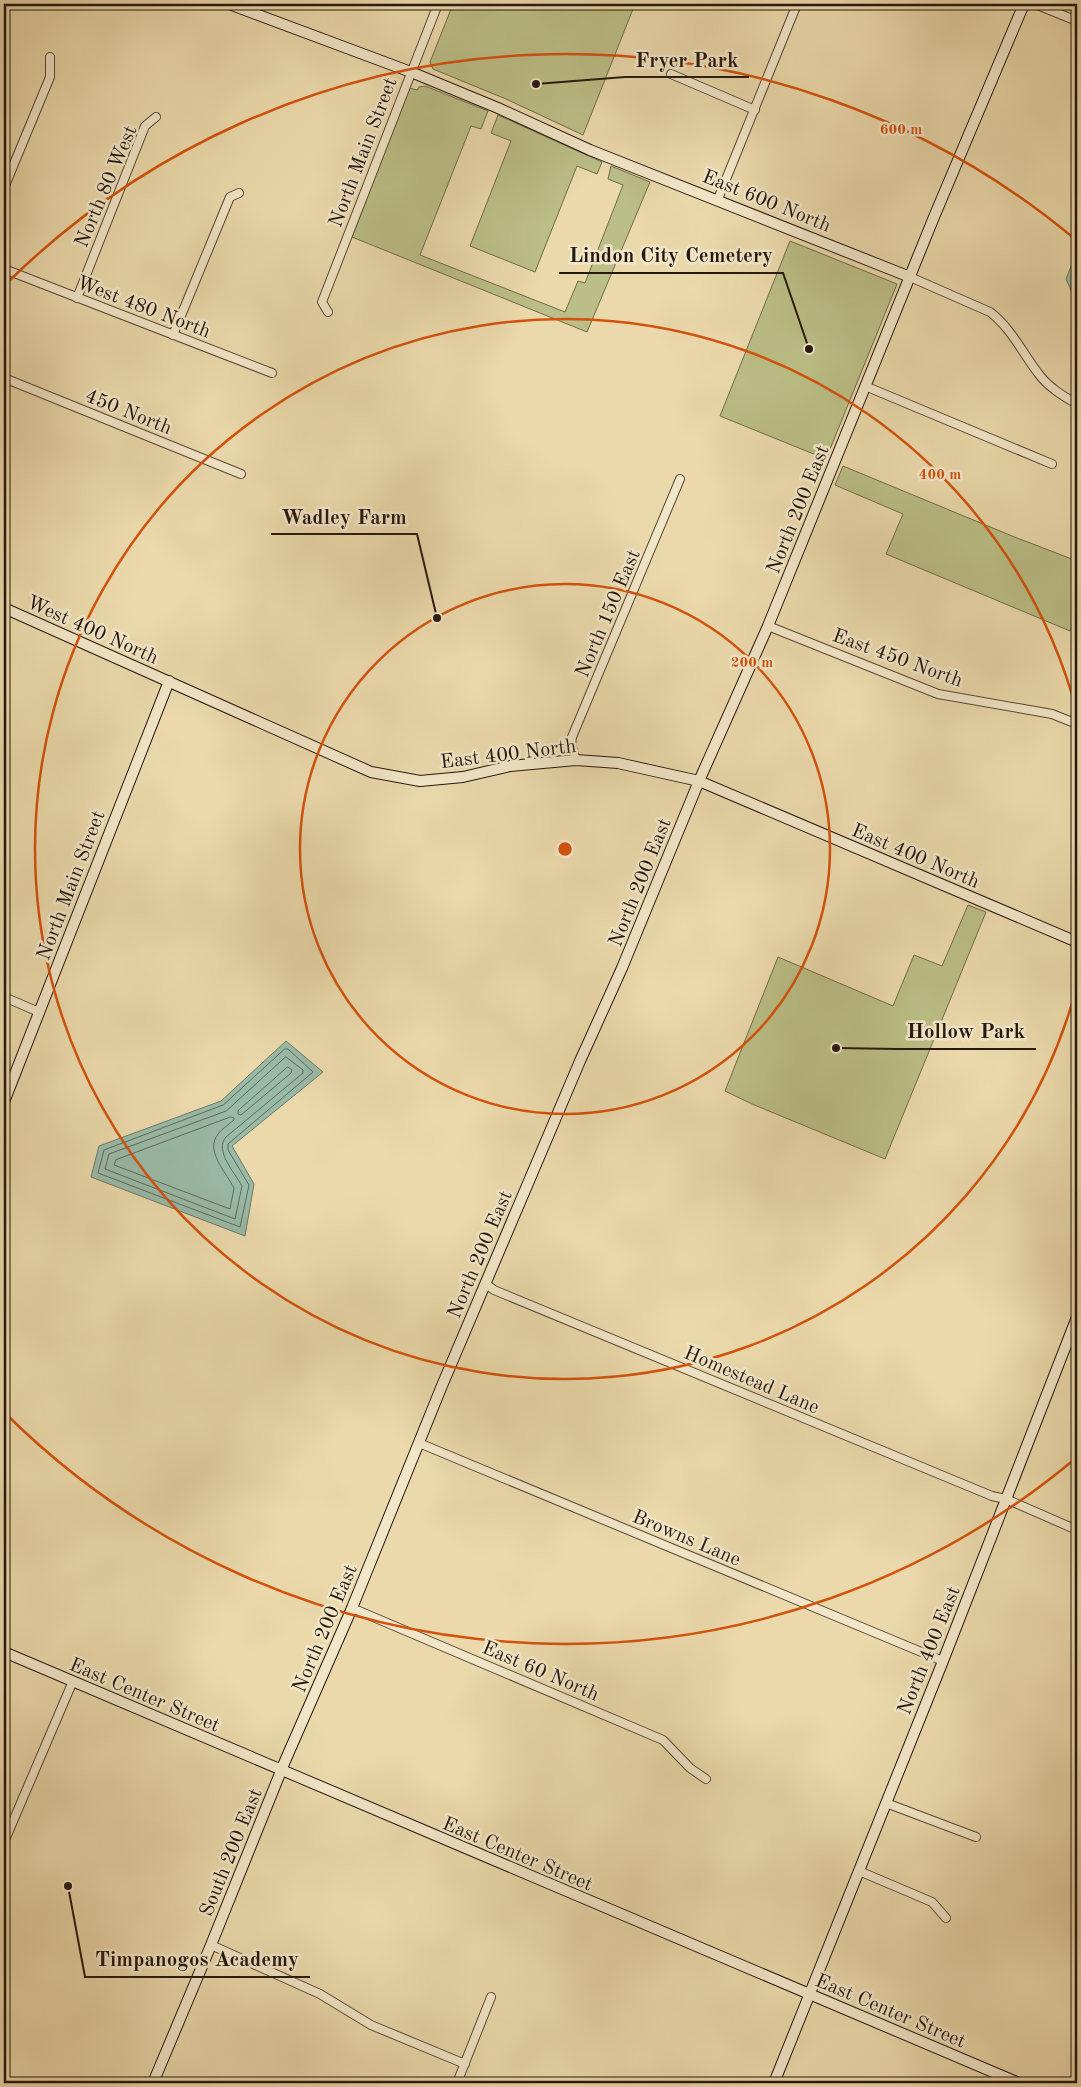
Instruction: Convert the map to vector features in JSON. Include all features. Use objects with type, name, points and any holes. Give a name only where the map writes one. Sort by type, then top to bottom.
[{"type":"street","name":"East 600 North","points":[[229,4],[411,72],[498,108],[590,150],[718,199],[910,277],[990,312],[1000,320],[1039,374],[1050,386],[1077,404]]},
{"type":"street","name":"North Main Street","points":[[328,312],[322,302],[438,4]]},
{"type":"street","points":[[718,199],[797,4]]},
{"type":"street","name":"North 200 East","points":[[281,1771],[352,1608],[420,1444],[441,1388],[580,1061],[622,968],[699,781],[768,626],[865,386],[1024,4]]},
{"type":"street","points":[[1035,4],[1077,21]]},
{"type":"street","points":[[4,188],[50,77],[50,57]]},
{"type":"street","points":[[671,74],[755,110]]},
{"type":"street","name":"North 80 West","points":[[77,298],[145,126],[156,117]]},
{"type":"street","points":[[173,335],[230,197],[238,193]]},
{"type":"street","name":"West 480 North","points":[[4,269],[272,373]]},
{"type":"street","name":"450 North","points":[[4,378],[242,474]]},
{"type":"street","points":[[865,386],[1052,464]]},
{"type":"street","name":"North 150 East","points":[[576,760],[571,745],[572,737],[680,479]]},
{"type":"street","name":"West 400 North","points":[[4,608],[169,681]]},
{"type":"street","name":"East 450 North","points":[[768,626],[938,694],[1052,714],[1077,724]]},
{"type":"street","name":"North Main Street","points":[[4,1102],[169,681]]},
{"type":"street","name":"East 400 North","points":[[169,681],[372,772],[420,781],[463,777],[510,766],[576,760],[618,763],[699,781],[1077,942]]},
{"type":"street","points":[[4,997],[39,1012]]},
{"type":"street","name":"Homestead Lane","points":[[486,1284],[494,1290],[992,1496],[1006,1499],[1077,1530]]},
{"type":"street","name":"North 400 East","points":[[774,2083],[943,1661],[1077,1317]]},
{"type":"street","name":"Browns Lane","points":[[420,1444],[943,1661]]},
{"type":"street","name":"East 60 North","points":[[352,1608],[663,1740],[690,1768],[706,1778]]},
{"type":"street","name":"East Center Street","points":[[4,1652],[1019,2083]]},
{"type":"street","points":[[4,1853],[5,1840],[73,1682]]},
{"type":"street","name":"South 200 East","points":[[152,2083],[211,1945],[281,1771]]},
{"type":"street","points":[[886,1803],[976,1837]]},
{"type":"street","points":[[859,1870],[932,1902],[946,1918]]},
{"type":"street","points":[[211,1945],[320,1994],[371,2025],[465,2064]]},
{"type":"street","points":[[457,2083],[491,1998]]},
{"type":"green space","points":[[453,4],[635,4],[583,135],[506,99],[433,69],[430,62]]},
{"type":"green space","points":[[425,86],[488,111],[481,129],[471,126],[420,255],[565,312],[578,281],[585,283],[623,185],[608,179],[611,166],[650,182],[587,332],[352,237],[409,88],[417,90],[419,87]]},
{"type":"green space","points":[[498,115],[602,162],[597,174],[577,166],[535,272],[470,246],[511,141],[491,133]]},
{"type":"green space","points":[[790,241],[897,284],[826,459],[720,416]]},
{"type":"green space","points":[[843,466],[1077,561],[1077,614],[1070,631],[886,554],[903,514],[835,485]]},
{"type":"green space","points":[[968,905],[986,912],[885,1159],[725,1091],[778,957],[893,1006],[914,955],[942,966]]},
{"type":"water","points":[[1077,251],[1077,299],[1074,297],[1066,279]]},
{"type":"water","points":[[286,1041],[323,1072],[232,1146],[254,1184],[245,1236],[91,1177],[99,1146],[221,1101]]},
{"type":"place","name":"Fryer Park","points":[[536,84]]},
{"type":"place","name":"Lindon City Cemetery","points":[[809,349]]},
{"type":"place","name":"Wadley Farm","points":[[437,618]]},
{"type":"place","name":"Hollow Park","points":[[836,1048]]},
{"type":"place","name":"Timpanogos Academy","points":[[68,1886]]}]
